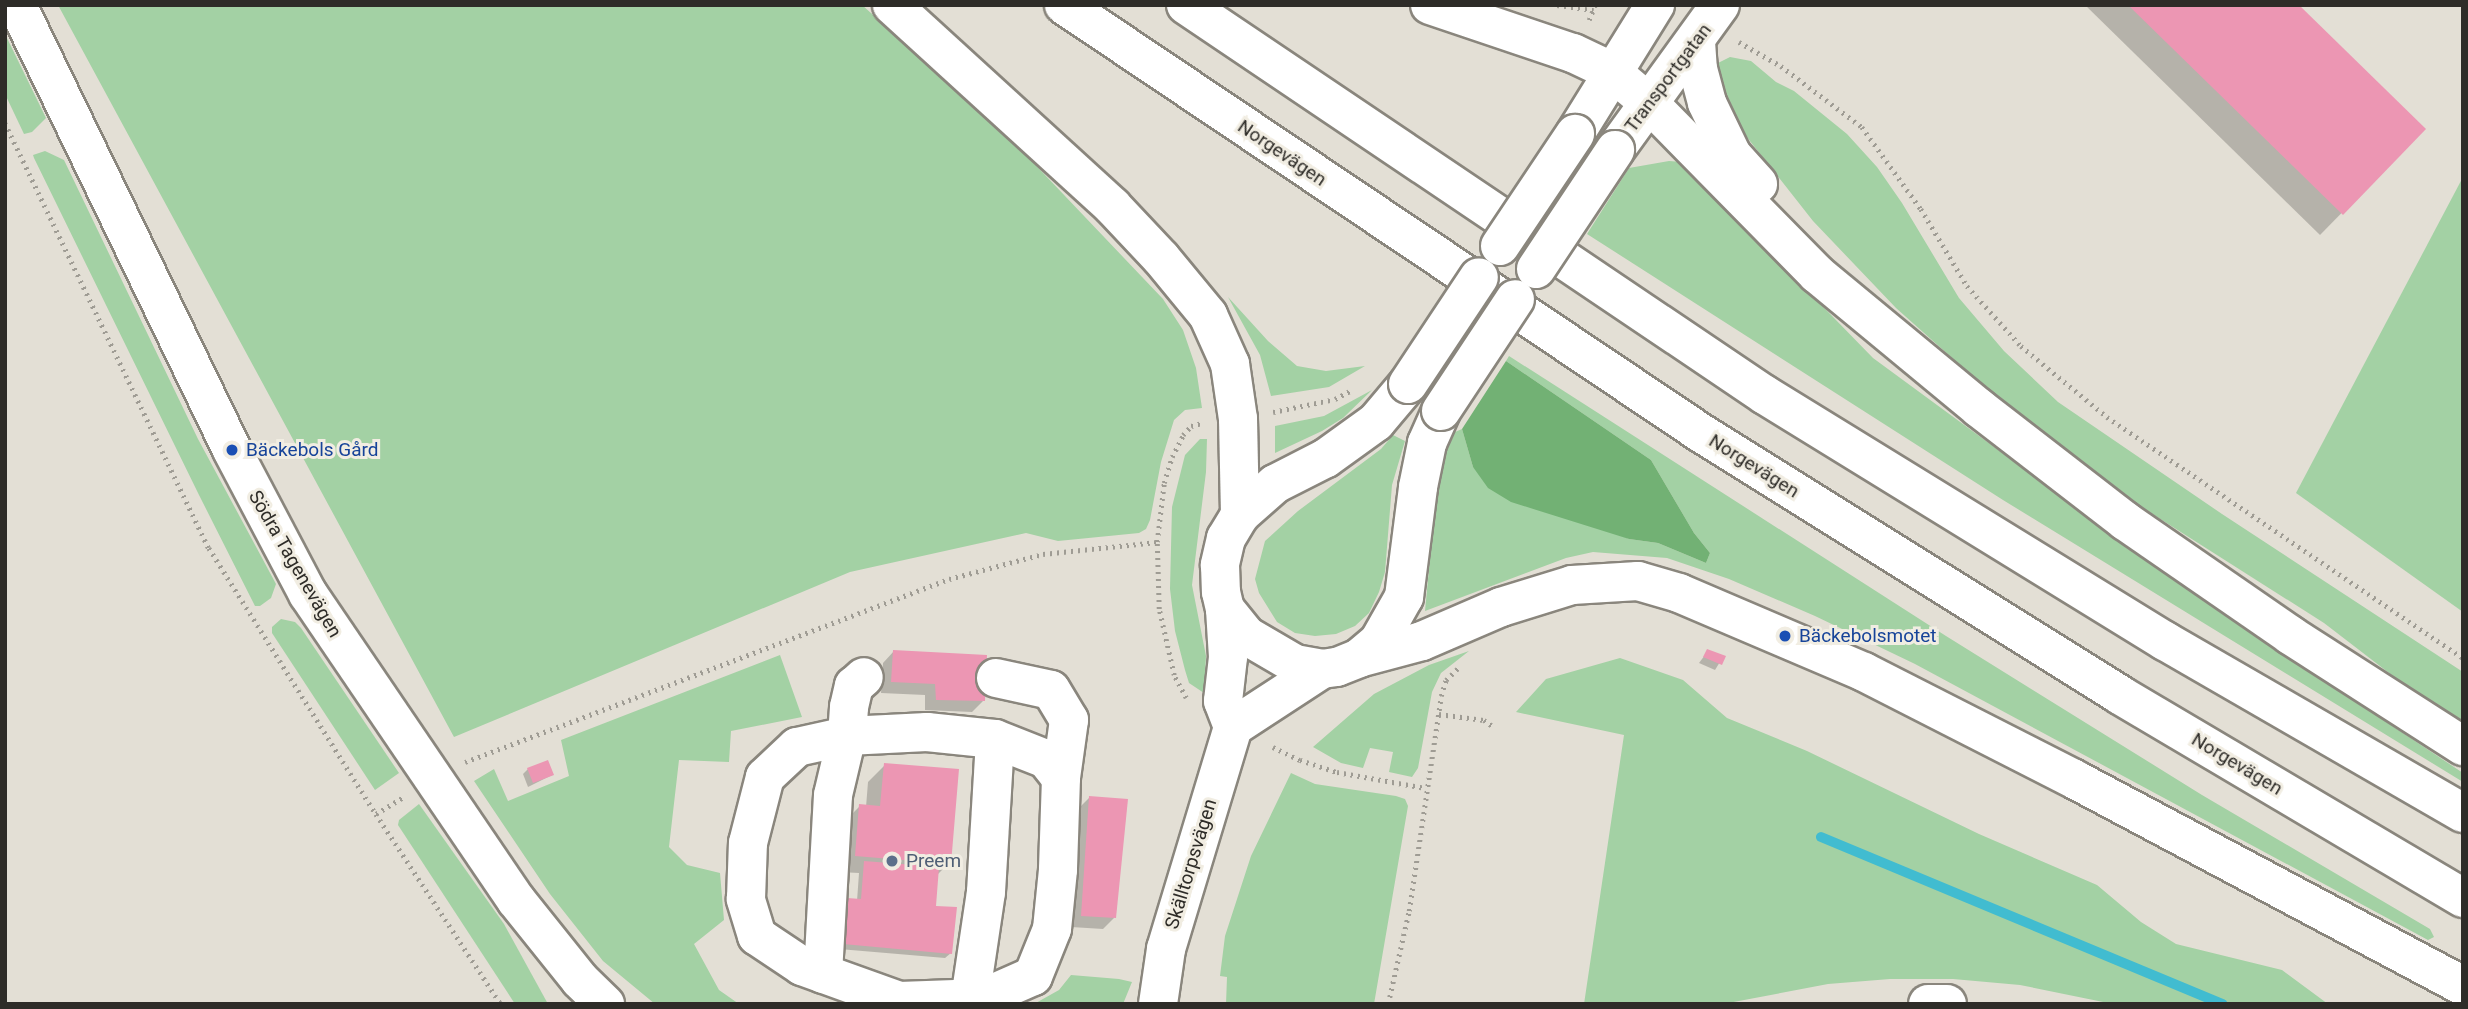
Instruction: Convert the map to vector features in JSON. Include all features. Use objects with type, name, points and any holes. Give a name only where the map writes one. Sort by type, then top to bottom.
[{"type":"main road","name":"Södra Tagenevägen","points":[[18,5],[269,525],[308,594],[435,777],[516,900],[580,979],[605,1004]]},
{"type":"main road","points":[[892,5],[1112,206],[1161,258],[1208,315],[1230,364],[1237,419],[1240,515]]},
{"type":"main road","name":"Norgevägen","points":[[1064,5],[1701,433],[2120,695],[2463,898]]},
{"type":"main road","points":[[1186,5],[1765,395],[2165,640],[2463,813]]},
{"type":"main road","points":[[1430,5],[1573,53],[1611,71],[1649,103],[1817,274],[1979,408],[2125,521],[2290,635],[2463,746]]},
{"type":"main road","points":[[1322,669],[1233,727],[1223,701],[1228,657],[1220,565],[1226,538],[1240,515],[1275,484],[1326,458],[1377,422],[1408,384],[1575,134],[1611,71],[1655,5]]},
{"type":"main road","name":"Transportgatan","points":[[1359,657],[1379,640],[1404,597],[1418,487],[1427,443],[1441,411],[1615,150],[1720,5]]},
{"type":"main road","points":[[1696,41],[1698,69],[1707,103],[1732,155],[1827,264],[1864,313]]},
{"type":"main road","points":[[1225,609],[1247,636],[1269,652],[1295,664],[1322,669],[1337,667],[1359,657],[1422,641],[1501,607],[1572,585],[1638,581],[1679,593],[1864,672],[2074,779],[2463,986]]},
{"type":"main road","points":[[823,974],[833,795],[847,736],[854,686],[864,677]]},
{"type":"main road","points":[[996,678],[1051,690],[1069,720],[1061,778],[1052,929],[1032,976],[983,998],[899,1002],[802,966],[757,936],[746,899],[748,843],[765,777],[797,747],[847,736],[927,732],[995,739],[1046,759],[1061,778]]},
{"type":"main road","name":"Skälltorpsvägen","points":[[1158,1004],[1166,949],[1233,727]]},
{"type":"main road","points":[[970,999],[986,892],[995,739]]},
{"type":"main road","points":[[1928,1004],[1947,1004]]},
{"type":"path","points":[[1556,5],[1594,10]]},
{"type":"path","points":[[1781,66],[1862,127],[1922,209],[1967,286],[2021,346],[2107,417],[2463,658]]},
{"type":"path","points":[[5,123],[209,548],[376,814],[501,1004]]},
{"type":"path","points":[[376,814],[435,777],[486,754],[949,579],[1043,554],[1157,542]]},
{"type":"path","points":[[1388,1004],[1409,911],[1446,680],[1463,663]]},
{"type":"path","points":[[1439,714],[1484,720],[1494,727]]},
{"type":"green space","points":[[58,5],[862,5],[1007,135],[1163,299],[1183,330],[1196,368],[1202,408],[1185,410],[1174,420],[1161,462],[1150,520],[1146,529],[1139,533],[1058,541],[1026,533],[850,572],[454,737]]},
{"type":"green space","points":[[5,34],[46,118],[32,132],[24,134],[5,94]]},
{"type":"green space","points":[[1730,57],[1751,61],[1776,82],[1794,91],[1847,134],[1877,167],[1902,203],[1959,298],[2004,351],[2058,402],[2222,514],[2463,672],[2463,722],[2419,696],[2324,623],[2078,464],[1997,398],[1896,308],[1813,221],[1731,117],[1720,91],[1718,63]]},
{"type":"green space","points":[[45,151],[64,160],[198,439],[276,584],[271,598],[260,606],[255,606],[199,495],[34,158],[33,155]]},
{"type":"green space","points":[[1669,161],[1682,162],[1873,358],[2190,591],[2463,773],[2463,782],[2003,500],[1587,234],[1629,168]]},
{"type":"green space","points":[[2463,177],[2463,612],[2296,493]]},
{"type":"green space","points":[[1228,297],[1268,341],[1297,366],[1326,371],[1365,366],[1329,387],[1271,396],[1260,355]]},
{"type":"green space","points":[[1509,356],[1946,636],[2202,795],[2430,929],[2434,937],[2428,940],[1915,664],[1729,579],[1667,558],[1593,552],[1566,558],[1425,611],[1435,506],[1443,459],[1455,432],[1462,429],[1473,467],[1629,539],[1658,543],[1706,563],[1710,553],[1694,533],[1651,460],[1506,361]]},
{"type":"green space","points":[[1506,361],[1651,460],[1694,533],[1710,553],[1706,563],[1658,543],[1629,539],[1511,502],[1488,488],[1473,467],[1462,429]]},
{"type":"green space","points":[[1372,390],[1343,418],[1275,453],[1275,426],[1324,416]]},
{"type":"green space","points":[[1393,435],[1405,441],[1392,485],[1385,572],[1369,613],[1355,626],[1336,634],[1315,636],[1295,633],[1277,622],[1259,593],[1255,579],[1265,541],[1298,511],[1381,449]]},
{"type":"green space","points":[[1200,439],[1207,439],[1206,472],[1192,585],[1206,656],[1204,693],[1189,683],[1175,631],[1170,589],[1172,507],[1185,455]]},
{"type":"green space","points":[[281,619],[295,622],[301,628],[399,773],[375,790],[272,633],[272,627]]},
{"type":"green space","points":[[1469,651],[1441,673],[1432,692],[1418,768],[1412,777],[1389,772],[1393,752],[1370,748],[1363,768],[1341,763],[1313,747],[1374,694],[1429,665]]},
{"type":"green space","points":[[780,655],[802,717],[731,731],[729,762],[679,760],[669,847],[687,865],[720,873],[724,920],[694,944],[719,990],[739,1004],[655,1004],[603,961],[550,894],[474,781],[494,769],[508,801],[569,776],[561,740]]},
{"type":"green space","points":[[1620,658],[1683,680],[1727,718],[1807,751],[1979,834],[2097,885],[2141,922],[2176,944],[2282,970],[2328,1004],[2113,1004],[2020,985],[1953,979],[1890,979],[1828,984],[1723,1004],[1584,1004],[1624,735],[1516,712],[1546,679]]},
{"type":"green space","points":[[1291,773],[1315,784],[1396,796],[1405,799],[1408,806],[1374,1004],[1226,1004],[1227,977],[1220,976],[1225,936],[1251,856]]},
{"type":"green space","points":[[419,804],[504,924],[548,1004],[515,1004],[398,825],[399,820]]},
{"type":"green space","points":[[1071,975],[1132,982],[1123,1004],[1034,1004],[1059,990]]},
{"type":"building","points":[[2128,5],[2299,5],[2426,129],[2343,215]]},
{"type":"building","points":[[1707,649],[1726,656],[1722,665],[1703,657]]},
{"type":"building","points":[[893,650],[987,655],[985,701],[936,700],[935,684],[891,682]]},
{"type":"building","points":[[548,760],[554,775],[533,783],[527,768]]},
{"type":"building","points":[[884,763],[959,769],[951,864],[855,856],[859,804],[880,806]]},
{"type":"building","points":[[1089,796],[1128,799],[1116,918],[1081,916]]},
{"type":"building","points":[[864,861],[939,867],[936,906],[957,907],[952,954],[843,944],[847,898],[861,899]]},
{"type":"waterway","points":[[1821,837],[2223,1004]]},
{"type":"place","name":"Bäckebols Gård","points":[[232,450]]},
{"type":"place","name":"Bäckebolsmotet","points":[[1785,636]]},
{"type":"place","name":"Preem","points":[[892,861]]}]
